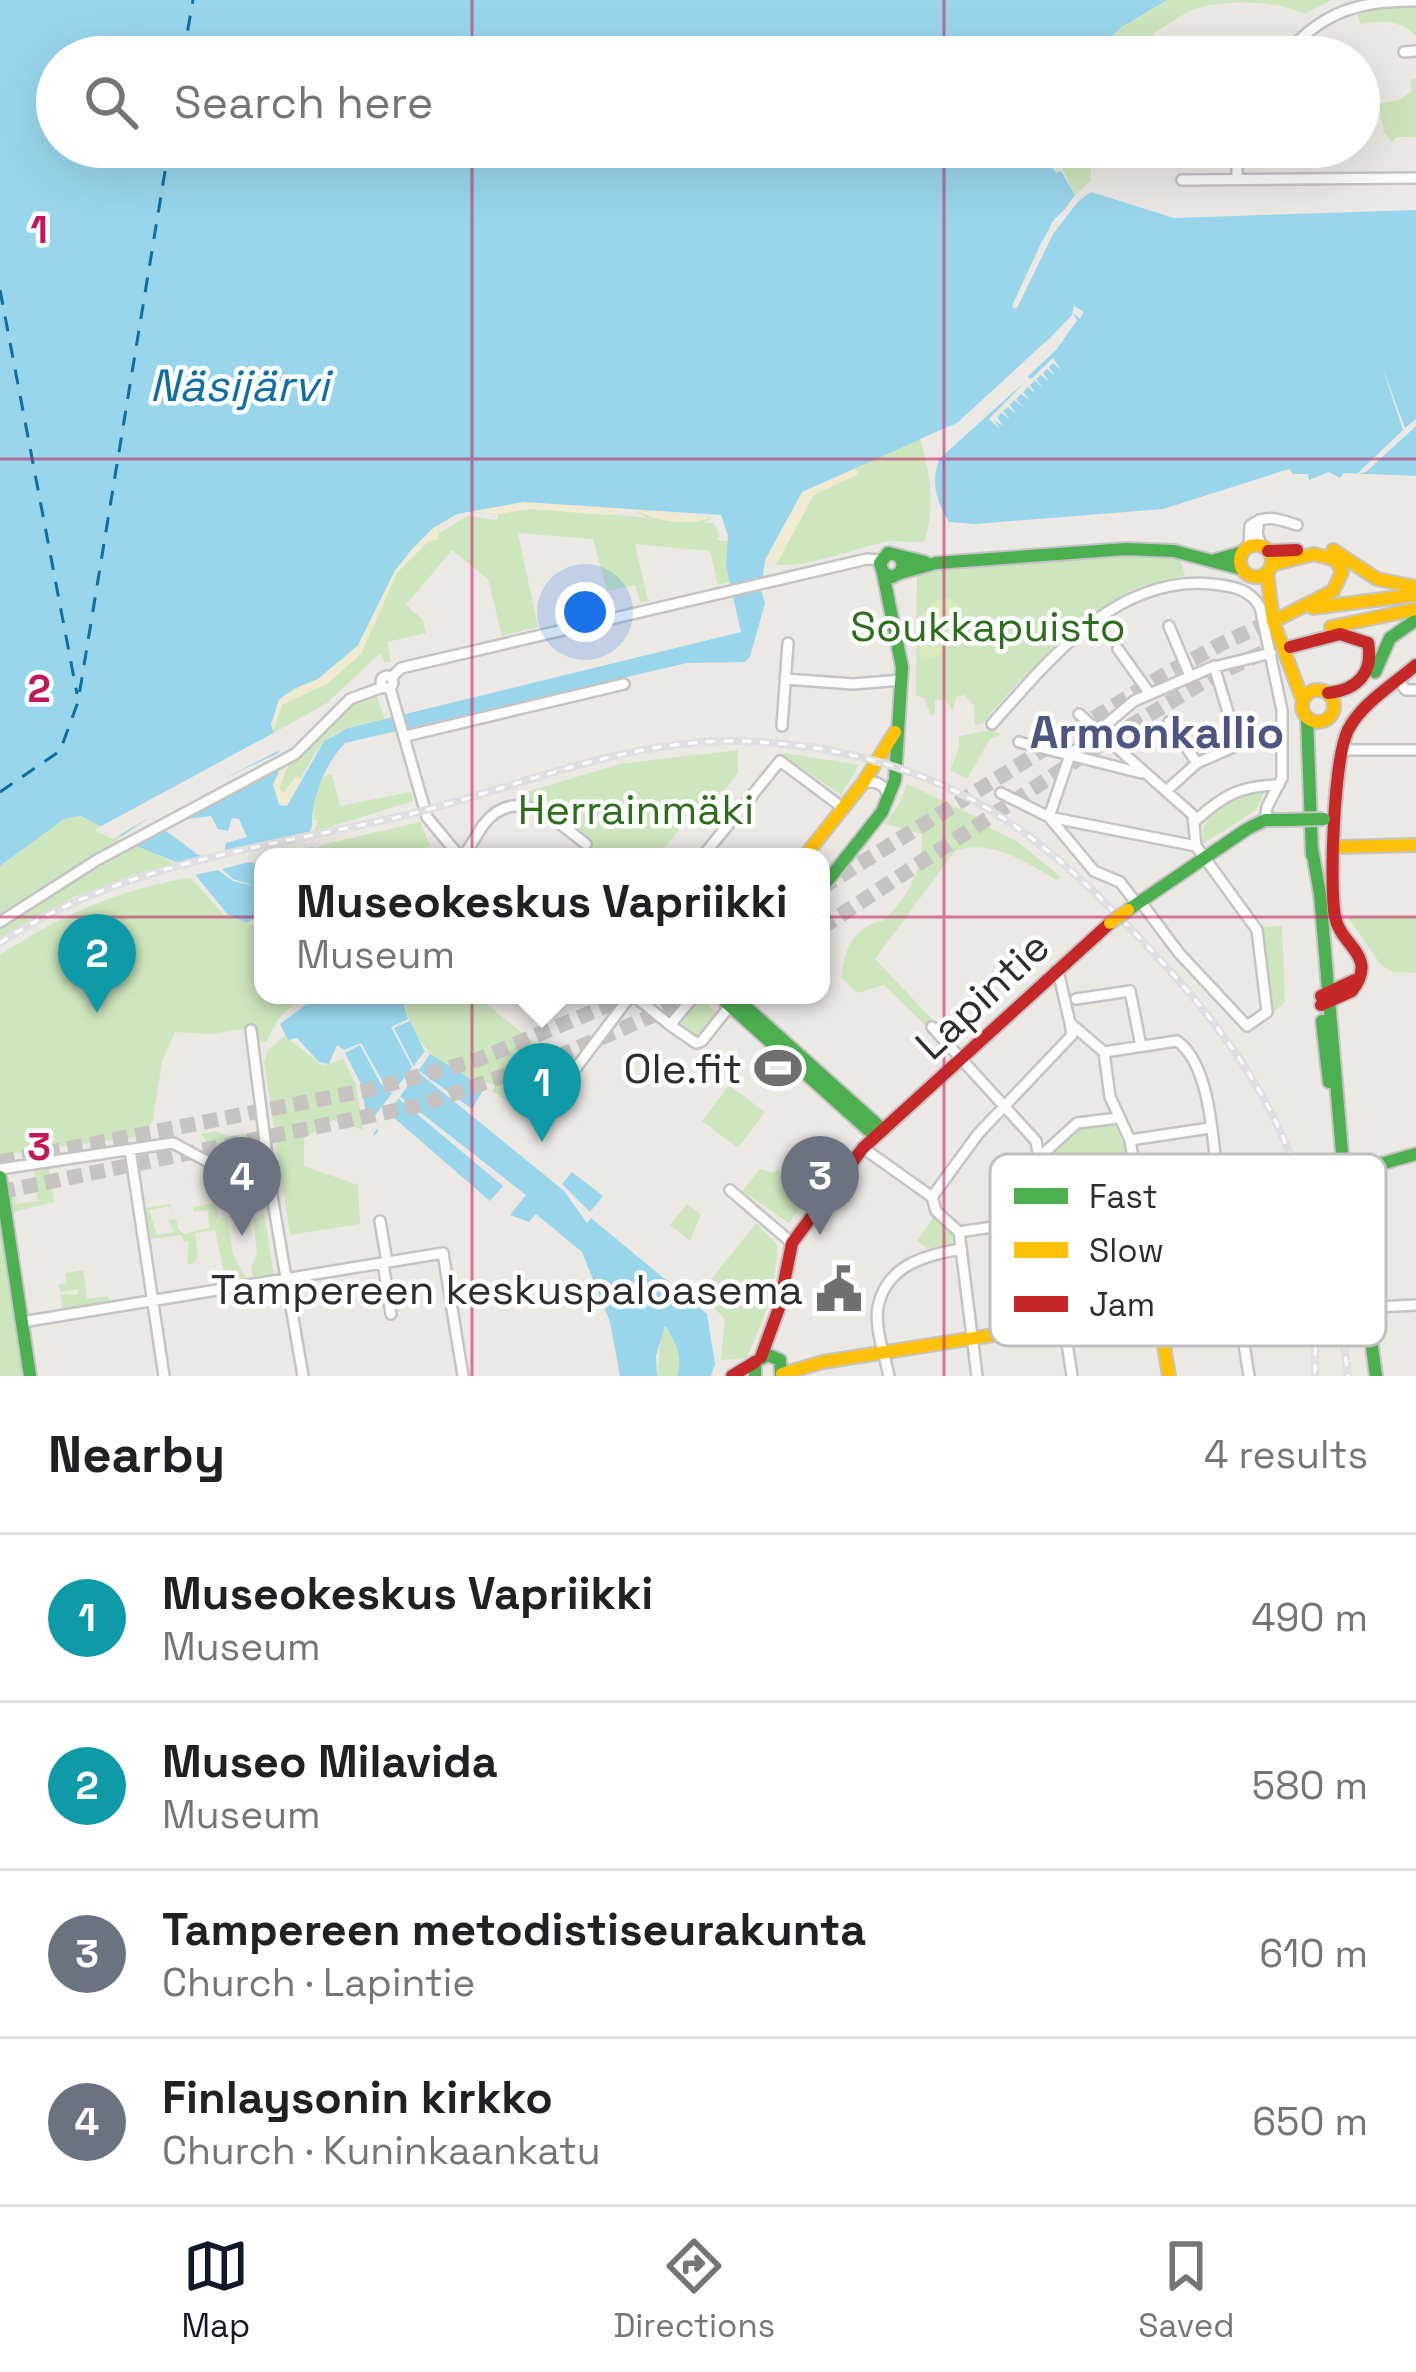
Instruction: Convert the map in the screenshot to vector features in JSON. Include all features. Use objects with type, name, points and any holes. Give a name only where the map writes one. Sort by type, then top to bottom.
[{"type":"main road","points":[[1206,561],[1324,548],[1377,579],[1416,591]]},
{"type":"main road","points":[[890,571],[937,563],[1126,549],[1174,551],[1260,576],[1260,556]]},
{"type":"main road","points":[[830,878],[888,800],[895,780],[902,680],[890,604],[888,553],[937,563]]},
{"type":"main road","points":[[1245,572],[1260,556],[1322,554],[1336,560],[1342,572],[1333,592],[1282,617],[1416,591]]},
{"type":"main road","points":[[1260,556],[1307,717],[1325,1000]]},
{"type":"main road","points":[[1245,572],[1269,597]]},
{"type":"main road","points":[[1303,701],[1323,692],[1346,692],[1366,675],[1372,661],[1368,643],[1357,634],[1341,633],[1289,644],[1354,620],[1416,609]]},
{"type":"main road","points":[[1308,758],[1323,721],[1364,687],[1390,638],[1416,620]]},
{"type":"main road","points":[[1288,662],[1323,692],[1334,710]]},
{"type":"main road","points":[[1325,1000],[1355,979],[1359,955],[1336,924],[1337,847],[1331,820],[1342,751],[1351,726],[1416,665]]},
{"type":"main road","points":[[1307,717],[1323,721]]},
{"type":"main road","points":[[811,848],[840,806],[863,784],[896,731]]},
{"type":"main road","points":[[1265,820],[1331,820]]},
{"type":"main road","name":"Lapintie","points":[[757,1365],[783,1293],[792,1243],[863,1148],[1110,923],[1200,852],[1265,820]]},
{"type":"main road","points":[[1337,847],[1416,845]]},
{"type":"main road","points":[[1312,849],[1326,968],[1325,1056],[1342,1154]]},
{"type":"main road","points":[[1326,968],[1334,979],[1355,979]]},
{"type":"main road","points":[[740,1004],[879,1133]]},
{"type":"main road","points":[[1386,1162],[1416,1154]]},
{"type":"main road","points":[[0,1173],[31,1376]]},
{"type":"main road","points":[[769,1332],[780,1367]]},
{"type":"main road","points":[[732,1376],[757,1365],[806,1365],[990,1336]]},
{"type":"main road","points":[[1164,1346],[1169,1376]]},
{"type":"main road","points":[[1369,1346],[1375,1376]]},
{"type":"street","points":[[1303,36],[1335,13],[1379,1],[1416,1]]},
{"type":"street","points":[[1403,52],[1416,51]]},
{"type":"street","points":[[1237,168],[1237,179]]},
{"type":"street","points":[[1183,180],[1416,178]]},
{"type":"street","points":[[1260,556],[1259,520],[1297,525]]},
{"type":"street","points":[[0,922],[97,860],[295,754],[350,699],[388,684],[401,668],[867,559],[890,571]]},
{"type":"street","points":[[992,724],[1036,675],[1097,620],[1131,597],[1206,584],[1246,592],[1260,608],[1282,710],[1279,785],[1265,820]]},
{"type":"street","points":[[1168,626],[1190,676]]},
{"type":"street","points":[[782,725],[788,643]]},
{"type":"street","points":[[1118,649],[1150,694]]},
{"type":"street","points":[[1049,817],[1070,755],[1134,701],[1214,666],[1270,653]]},
{"type":"street","points":[[1166,791],[1197,763],[1238,745],[1214,666]]},
{"type":"street","points":[[785,679],[853,684],[902,680]]},
{"type":"street","points":[[1398,681],[1406,690],[1416,690]]},
{"type":"street","points":[[388,684],[421,793],[452,848]]},
{"type":"street","points":[[405,733],[624,684]]},
{"type":"street","points":[[1049,817],[1094,871],[1120,881],[1135,905],[1247,1026],[1267,1012],[1257,930],[1200,852],[1195,821],[1079,714]]},
{"type":"street","points":[[1169,722],[1197,763]]},
{"type":"street","points":[[1019,742],[1146,775]]},
{"type":"street","points":[[1342,751],[1416,750]]},
{"type":"street","points":[[709,848],[780,761],[840,806]]},
{"type":"street","points":[[863,784],[879,784],[887,790],[888,800]]},
{"type":"street","points":[[1195,821],[1225,794],[1254,785],[1279,785]]},
{"type":"street","points":[[1000,793],[1049,817],[1200,852]]},
{"type":"street","points":[[468,848],[491,817],[524,805],[543,811],[586,844]]},
{"type":"street","points":[[932,1198],[978,1134],[1072,1035],[1058,970]]},
{"type":"street","points":[[1076,999],[1134,993],[1141,1046]]},
{"type":"street","points":[[576,1068],[625,1004]]},
{"type":"street","points":[[643,1004],[699,1043],[729,1004]]},
{"type":"street","points":[[670,1025],[688,1004]]},
{"type":"street","points":[[1070,1023],[1104,1052],[1110,1097],[1132,1154]]},
{"type":"street","points":[[932,1027],[1033,1135],[1038,1154],[1077,1123],[1118,1118]]},
{"type":"street","points":[[251,1030],[272,1196],[303,1376]]},
{"type":"street","points":[[1104,1052],[1183,1044],[1200,1070],[1214,1154]]},
{"type":"street","points":[[1130,1140],[1210,1128]]},
{"type":"street","points":[[0,1173],[175,1144],[272,1196]]},
{"type":"street","points":[[863,1148],[932,1198],[935,1211],[958,1232],[976,1376]]},
{"type":"street","points":[[130,1150],[164,1376]]},
{"type":"street","points":[[730,1190],[792,1243]]},
{"type":"street","points":[[380,1222],[392,1314]]},
{"type":"street","points":[[958,1232],[990,1227]]},
{"type":"street","points":[[889,1376],[877,1309],[889,1285],[915,1259],[961,1249]]},
{"type":"street","points":[[22,1322],[443,1253],[463,1376]]},
{"type":"street","points":[[1386,1306],[1416,1305]]},
{"type":"street","points":[[1067,1346],[1072,1376]]},
{"type":"street","points":[[1244,1346],[1249,1376]]},
{"type":"green space","points":[[1167,0],[1332,0],[1304,14],[1252,3],[1197,8],[1154,36],[1112,36]]},
{"type":"green space","points":[[1416,6],[1416,36],[1397,24],[1360,24],[1357,10]]},
{"type":"green space","points":[[1416,79],[1416,137],[1397,137],[1392,142],[1384,132],[1380,104],[1399,100],[1412,91],[1410,80]]},
{"type":"green space","points":[[1062,168],[1091,168],[1091,180],[1075,195]]},
{"type":"green space","points":[[920,439],[930,490],[924,541],[886,542],[794,564],[765,563],[807,489]]},
{"type":"green space","points":[[480,508],[632,509],[605,514],[647,518],[633,509],[714,517],[704,523],[714,523],[720,535],[717,540],[728,541],[730,582],[718,585],[710,551],[635,544],[648,601],[640,602],[635,585],[607,591],[593,539],[518,533],[538,627],[502,636],[488,579],[452,550],[406,605],[423,620],[426,633],[387,642],[391,661],[385,663],[380,653],[327,703],[272,734],[273,711],[394,572],[440,530],[467,516],[497,520],[498,514],[475,513]]},
{"type":"green space","name":"Soukkapuisto","points":[[1122,556],[1180,558],[1185,576],[1137,588],[1106,606],[1029,672],[984,722],[975,726],[974,706],[965,695],[956,697],[953,711],[945,700],[935,700],[931,716],[924,697],[916,696],[917,573]]},
{"type":"green space","points":[[951,598],[961,609],[945,651],[935,658],[920,659],[924,614],[935,601]]},
{"type":"green space","points":[[376,695],[385,719],[329,738],[280,806],[273,789],[281,767],[305,755],[354,703]]},
{"type":"green space","points":[[991,730],[1001,734],[990,739],[967,779],[950,770],[959,736]]},
{"type":"green space","name":"Herrainmäki","points":[[738,750],[738,773],[709,810],[692,813],[664,848],[585,848],[587,844],[548,811],[517,803],[516,795],[620,764]]},
{"type":"green space","points":[[784,753],[859,765],[841,795]]},
{"type":"green space","points":[[332,774],[340,806],[411,792],[413,801],[314,832],[313,797],[324,776]]},
{"type":"green space","points":[[907,784],[977,817],[976,821],[1018,842],[1061,877],[1056,880],[994,850],[955,851],[875,959],[932,1019],[925,1025],[884,985],[857,993],[842,978],[853,940],[897,907],[918,867],[922,834],[885,824]]},
{"type":"green space","points":[[1249,790],[1265,791],[1256,810],[1203,844],[1209,816]]},
{"type":"green space","points":[[81,816],[176,864],[73,897],[0,941],[0,866],[64,819]]},
{"type":"green space","points":[[420,822],[430,846],[319,848]]},
{"type":"green space","points":[[191,878],[223,914],[254,926],[254,1004],[294,1004],[278,1019],[267,1041],[260,1043],[253,1028],[209,1034],[175,1032],[162,1062],[153,1120],[143,1133],[0,1155],[0,955],[91,906]]},
{"type":"green space","points":[[1416,916],[1416,973],[1393,972],[1381,965],[1348,917]]},
{"type":"green space","points":[[1282,926],[1285,1002],[1273,1012],[1261,933],[1263,927]]},
{"type":"green space","points":[[405,1004],[486,1004],[560,1063],[542,1085],[519,1086],[508,1101],[492,1091],[496,1085],[462,1074],[433,1055]]},
{"type":"green space","points":[[695,1004],[708,1004],[718,1015],[704,1034],[691,1036],[679,1024]]},
{"type":"green space","points":[[285,1036],[323,1066],[343,1059],[356,1084],[363,1130],[333,1120],[304,1139],[304,1166],[358,1185],[360,1224],[290,1235],[264,1062],[268,1050]]},
{"type":"green space","points":[[729,1085],[765,1112],[738,1148],[702,1121]]},
{"type":"green space","points":[[1114,1124],[1125,1154],[1054,1154],[1076,1129]]},
{"type":"green space","points":[[215,1131],[261,1140],[265,1172],[231,1160],[220,1146],[209,1147],[202,1134]]},
{"type":"green space","points":[[49,1168],[54,1202],[13,1212],[10,1193],[14,1192],[16,1204],[38,1201],[34,1170]]},
{"type":"green space","points":[[760,1169],[777,1170],[810,1196],[789,1223],[742,1191]]},
{"type":"green space","points":[[216,1203],[219,1218],[227,1217],[233,1255],[247,1280],[226,1283],[215,1230],[195,1233],[198,1257],[192,1264],[187,1264],[189,1242],[182,1235],[149,1239],[144,1208],[170,1204],[172,1214],[169,1206],[149,1210],[157,1235],[174,1232],[168,1220],[176,1219],[184,1234],[209,1228],[208,1210],[194,1212],[193,1207]]},
{"type":"green space","points":[[687,1204],[701,1214],[690,1241],[670,1225]]},
{"type":"green space","points":[[0,1206],[26,1376],[0,1376]]},
{"type":"green space","points":[[264,1214],[274,1275],[253,1279],[251,1268],[257,1253],[253,1219]]},
{"type":"green space","points":[[933,1218],[952,1231],[953,1246],[928,1249],[917,1241]]},
{"type":"green space","points":[[756,1223],[778,1246],[772,1296],[747,1358],[721,1360],[725,1319],[710,1304],[712,1291],[706,1286]]},
{"type":"green space","points":[[83,1270],[87,1299],[108,1296],[109,1301],[63,1309],[60,1294],[77,1295],[79,1289],[60,1292],[59,1284],[67,1283],[65,1273]]},
{"type":"green space","points":[[662,1326],[677,1348],[677,1376],[657,1376]]},
{"type":"sand","points":[[855,467],[858,474],[814,495],[776,565],[765,563],[802,492]]},
{"type":"sand","points":[[524,502],[632,509],[605,515],[531,509],[498,514],[464,511]]},
{"type":"sand","points":[[633,509],[714,517],[672,522]]},
{"type":"sand","points":[[457,514],[439,530],[439,539],[429,541],[397,573],[361,654],[328,683],[282,705],[272,734],[273,711],[279,700],[358,645],[394,572],[433,528]]},
{"type":"sand","points":[[289,763],[279,789],[284,792],[296,776],[303,779],[285,807],[280,806],[273,783],[281,767]]},
{"type":"water","name":"Näsijärvi","points":[[0,0],[1167,0],[1112,36],[36,36],[36,168],[1053,168],[1056,173],[1061,171],[1075,195],[1042,241],[1012,306],[1015,309],[1055,230],[1091,192],[1174,218],[1416,210],[1416,476],[1344,473],[1340,478],[1329,472],[1309,480],[1308,474],[1293,474],[1289,469],[1163,509],[949,522],[936,488],[943,453],[1056,349],[1077,320],[1044,343],[957,423],[802,492],[765,560],[761,590],[765,603],[745,662],[687,663],[345,743],[327,768],[315,800],[313,832],[319,848],[254,848],[254,918],[247,923],[228,915],[190,868],[81,816],[64,819],[0,866]],"holes":[[[524,502],[721,515],[728,536],[726,566],[741,632],[348,728],[324,741],[287,806],[279,805],[273,785],[282,764],[271,724],[279,700],[318,679],[358,645],[394,572],[433,528],[457,514]],[[211,816],[218,829],[228,831],[232,818],[239,819],[247,837],[226,843],[224,853],[198,855],[164,828],[179,820]]]},
{"type":"water","points":[[307,1004],[404,1004],[408,1019],[391,1027],[412,1067],[564,1191],[587,1223],[591,1218],[707,1314],[715,1364],[711,1376],[677,1376],[677,1350],[665,1326],[656,1356],[657,1376],[620,1376],[610,1322],[582,1252],[536,1214],[529,1222],[510,1215],[526,1195],[384,1084],[361,1043],[344,1050],[337,1045],[329,1064],[319,1062],[297,1038],[288,1040],[280,1024]]},
{"type":"water","points":[[410,1021],[424,1050],[469,1078],[482,1092],[472,1109],[414,1067],[394,1028]]},
{"type":"water","points":[[360,1045],[381,1084],[503,1186],[490,1201],[386,1111],[376,1114],[378,1132],[374,1136],[367,1124],[362,1086],[345,1053]]},
{"type":"water","points":[[572,1172],[603,1196],[590,1212],[562,1184]]},
{"type":"pier","points":[[1087,187],[1091,192],[1053,234],[1013,308],[1052,222]]},
{"type":"pier","points":[[1074,306],[1084,312],[1080,319],[1073,313],[1077,320],[1057,349],[1027,377],[1031,379],[1053,358],[1061,370],[1053,363],[1049,367],[1055,376],[1047,369],[1043,373],[1049,382],[1041,375],[1036,379],[1043,388],[1035,381],[1030,385],[1036,394],[1028,387],[1023,392],[1030,400],[1021,394],[1016,399],[1023,407],[1014,400],[1010,405],[1016,414],[1008,407],[1003,411],[1010,419],[1001,413],[997,417],[1003,426],[994,420],[1000,429],[989,419],[1027,380],[938,460],[931,461],[967,423],[922,444],[920,439],[974,411],[1072,315]]},
{"type":"pier","points":[[1382,366],[1405,428],[1416,419],[1416,426],[1366,472],[1357,474],[1403,430]]},
{"type":"pier","points":[[277,731],[284,748],[221,780],[285,750],[288,764],[168,828],[207,857],[309,833],[315,819],[314,832],[320,831],[322,845],[254,848],[254,863],[222,869],[233,879],[254,886],[233,881],[218,870],[189,876],[167,867],[203,857],[164,830],[129,849],[116,840],[150,817],[113,839],[94,830]]},
{"type":"pier","points":[[425,1051],[430,1054],[372,1136],[366,1135],[366,1127]]},
{"type":"ferry route","points":[[187,36],[193,0]]},
{"type":"ferry route","points":[[0,792],[60,751],[78,702],[166,168]]},
{"type":"ferry route","points":[[0,290],[77,694]]},
{"type":"tunnel","points":[[830,882],[1162,676],[1279,618]]},
{"type":"tunnel","points":[[830,922],[1107,740],[1215,675],[1288,641]]},
{"type":"tunnel","points":[[0,1162],[368,1090],[477,1060],[611,1004]]},
{"type":"tunnel","points":[[0,1192],[422,1105],[559,1056],[679,1004]]},
{"type":"railway","points":[[0,943],[45,916],[141,877],[394,818],[608,758],[694,743],[738,741],[826,750],[883,763],[938,783],[1012,824],[1055,857],[1162,962],[1214,1024],[1259,1091],[1289,1154]]},
{"type":"railway","points":[[1315,1346],[1315,1376]]},
{"type":"railway","points":[[1344,1346],[1348,1376]]},
{"type":"traffic: fast","points":[[900,573],[936,563],[1126,549],[1174,551],[1242,569]]},
{"type":"traffic: fast","points":[[1215,560],[1243,552]]},
{"type":"traffic: fast","points":[[900,556],[900,573],[892,577],[883,573],[880,563],[888,553],[925,562]]},
{"type":"traffic: fast","points":[[830,878],[882,812],[895,780],[902,667],[883,573]]},
{"type":"traffic: fast","points":[[1375,672],[1390,638],[1416,620]]},
{"type":"traffic: fast","points":[[1307,717],[1312,855]]},
{"type":"traffic: fast","points":[[1282,820],[1324,819]]},
{"type":"traffic: fast","points":[[1128,910],[1247,829],[1265,820],[1282,820]]},
{"type":"traffic: fast","points":[[1312,849],[1342,1154]]},
{"type":"traffic: fast","points":[[728,1004],[875,1136]]},
{"type":"traffic: fast","points":[[743,1004],[882,1129]]},
{"type":"traffic: fast","points":[[1322,1021],[1329,1082]]},
{"type":"traffic: fast","points":[[1386,1162],[1416,1154]]},
{"type":"traffic: fast","points":[[0,1177],[30,1376]]},
{"type":"traffic: fast","points":[[1372,1346],[1376,1376]]},
{"type":"traffic: fast","points":[[755,1376],[755,1362],[768,1355],[780,1360],[781,1376]]},
{"type":"traffic: slow","points":[[1256,545],[1267,550],[1272,561],[1267,572],[1256,577],[1245,572],[1240,561],[1245,550],[1256,545]]},
{"type":"traffic: slow","points":[[1333,550],[1377,579],[1416,587]]},
{"type":"traffic: slow","points":[[1271,565],[1314,554],[1336,560],[1342,572],[1333,591],[1282,617]]},
{"type":"traffic: slow","points":[[1267,572],[1273,621],[1303,701]]},
{"type":"traffic: slow","points":[[1313,608],[1414,595]]},
{"type":"traffic: slow","points":[[1331,627],[1416,609]]},
{"type":"traffic: slow","points":[[1318,690],[1329,695],[1334,706],[1329,717],[1318,722],[1307,717],[1302,706],[1307,695],[1318,690]]},
{"type":"traffic: slow","points":[[811,848],[863,783],[895,732]]},
{"type":"traffic: slow","points":[[1337,847],[1416,845]]},
{"type":"traffic: slow","points":[[1110,923],[1128,910]]},
{"type":"traffic: slow","points":[[782,1374],[823,1362],[990,1336]]},
{"type":"traffic: slow","points":[[1164,1346],[1169,1376]]},
{"type":"traffic: jam","points":[[1268,551],[1297,550]]},
{"type":"traffic: jam","points":[[1290,647],[1340,634],[1368,643],[1368,663],[1361,678],[1328,693]]},
{"type":"traffic: jam","points":[[1321,1005],[1352,991],[1362,968],[1339,927],[1333,900],[1334,822],[1343,745],[1361,711],[1416,665]]},
{"type":"traffic: jam","points":[[761,1357],[779,1308],[792,1243],[863,1148],[1110,923]]},
{"type":"traffic: jam","points":[[1321,996],[1355,980]]},
{"type":"traffic: jam","points":[[732,1376],[755,1362]]},
{"type":"place","name":"Museo Milavida","points":[[97,1013]]},
{"type":"place","name":"Ole.fit","points":[[778,1068]]},
{"type":"place","name":"Museokeskus Vapriikki","points":[[542,1142]]},
{"type":"place","name":"Tampereen metodistiseurakunta","points":[[820,1235]]},
{"type":"place","name":"Finlaysonin kirkko","points":[[242,1236]]},
{"type":"place","name":"Tampereen keskuspaloasema","points":[[839,1289]]},
{"type":"district","name":"Armonkallio","points":[[1157,732]]}]
